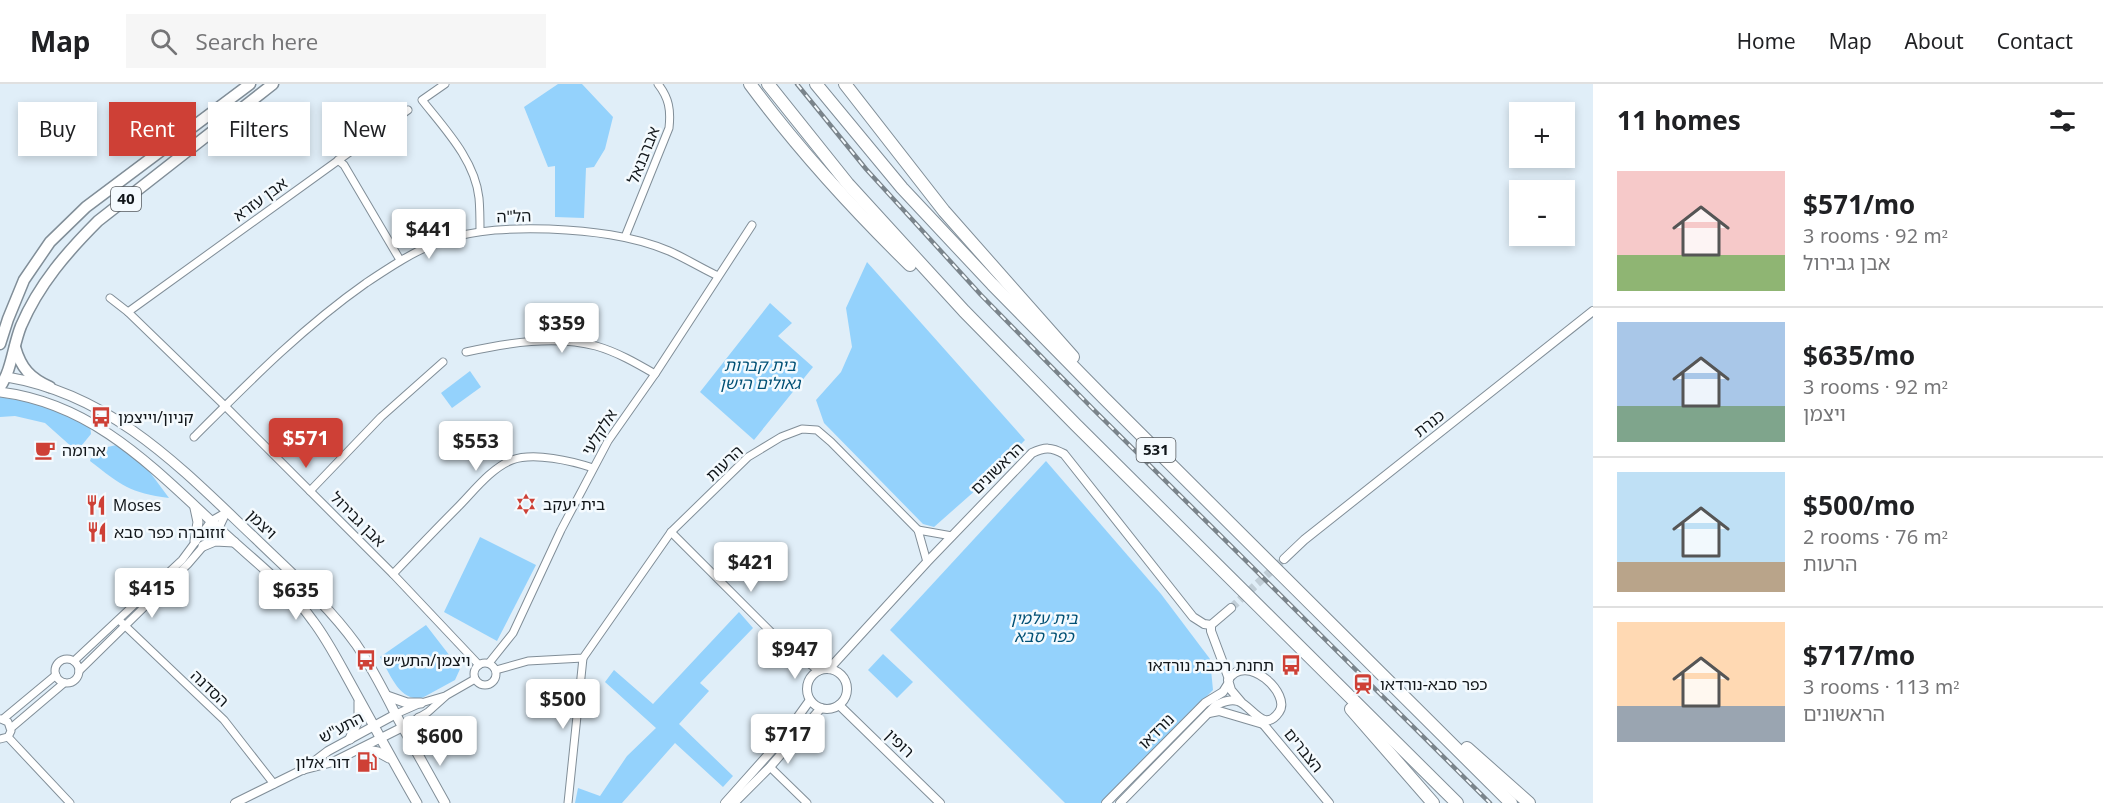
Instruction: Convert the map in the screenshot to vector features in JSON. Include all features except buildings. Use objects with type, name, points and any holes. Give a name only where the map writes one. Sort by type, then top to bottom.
[{"type":"highway","name":"40","points":[[0,344],[24,280],[50,242],[86,207],[250,84]]},
{"type":"highway","name":"40","points":[[0,389],[28,312],[57,264],[98,221],[273,84]]},
{"type":"highway","points":[[750,84],[789,134],[890,245],[1076,425]]},
{"type":"highway","name":"531","points":[[768,84],[824,155],[964,311],[1457,803]]},
{"type":"highway","name":"531","points":[[816,84],[877,159],[992,284],[1511,803]]},
{"type":"highway","points":[[845,84],[944,211],[1147,441]]},
{"type":"highway","points":[[15,345],[26,372],[50,387]]},
{"type":"highway","points":[[1338,631],[1529,803]]},
{"type":"highway","points":[[1285,633],[1433,803]]},
{"type":"main road","name":"ויצמן","points":[[4,377],[50,387],[99,408],[133,429],[227,511],[333,614],[357,645],[445,803]]},
{"type":"main road","name":"ויצמן","points":[[0,389],[49,403],[96,425],[139,455],[283,588],[312,619],[329,646],[417,803]]},
{"type":"main road","points":[[194,506],[198,522],[199,544],[216,541],[234,542]]},
{"type":"main road","points":[[387,696],[408,703],[421,703]]},
{"type":"main road","points":[[350,739],[359,717],[359,700]]},
{"type":"main road","points":[[412,743],[414,728],[419,718]]},
{"type":"main road","points":[[361,749],[378,752],[393,761]]},
{"type":"street","points":[[445,84],[422,100],[449,133],[473,177],[479,196],[480,231]]},
{"type":"street","name":"אברבנאל","points":[[625,237],[669,128],[671,112],[666,94],[658,84]]},
{"type":"street","name":"אבן עזרא","points":[[128,312],[408,110]]},
{"type":"street","points":[[338,160],[344,165],[400,260]]},
{"type":"street","name":"אלקלעי","points":[[489,663],[513,633],[561,530],[608,441],[655,374],[752,225]]},
{"type":"street","name":"הל\"ה","points":[[194,437],[297,336],[346,297],[400,260],[441,241],[480,231],[522,228],[566,230],[625,237],[668,251],[717,276]]},
{"type":"street","name":"אבן גבירול","points":[[110,298],[128,312],[225,406],[393,574],[479,664]]},
{"type":"street","name":"כנרת","points":[[1284,559],[1304,540],[1593,311]]},
{"type":"street","points":[[466,352],[492,346],[566,341],[595,346],[625,357],[655,374]]},
{"type":"street","points":[[310,491],[381,417],[443,362]]},
{"type":"street","name":"הרעות","points":[[568,803],[583,658],[670,532],[748,457],[780,437],[802,429],[817,430],[918,530],[927,562]]},
{"type":"street","name":"הראשונים","points":[[829,669],[927,562],[1032,453],[1044,447],[1064,454],[1194,617],[1200,623],[1210,625]]},
{"type":"street","points":[[393,574],[479,486],[496,470],[513,460],[539,458],[568,460],[593,468]]},
{"type":"street","points":[[0,739],[8,736],[11,728],[64,683],[75,681],[79,671],[188,564],[199,544],[227,511]]},
{"type":"street","points":[[918,530],[952,536]]},
{"type":"street","points":[[670,532],[784,645],[819,671]]},
{"type":"street","points":[[74,662],[182,560],[188,551],[199,544]]},
{"type":"street","points":[[188,551],[188,564]]},
{"type":"street","points":[[1228,681],[1210,625],[1231,608]]},
{"type":"street","name":"הסדנה","points":[[119,620],[224,720],[274,784]]},
{"type":"street","points":[[1221,654],[1240,671],[1248,670],[1257,673],[1281,697],[1282,708],[1274,718],[1266,721],[1257,716]]},
{"type":"street","points":[[496,670],[528,661],[583,658]]},
{"type":"street","points":[[64,683],[56,675],[56,668],[60,662],[67,660],[74,662],[79,671]]},
{"type":"street","points":[[489,663],[496,670],[496,679],[491,684],[481,685],[475,679],[474,672],[479,664],[489,663]]},
{"type":"street","points":[[829,669],[841,675],[845,681],[846,694],[839,705],[834,708],[821,708],[810,700],[807,687],[813,675],[829,669]]},
{"type":"street","name":"נורדאו","points":[[1106,803],[1205,703],[1223,692],[1228,681],[1240,671]]},
{"type":"street","points":[[1,719],[56,675]]},
{"type":"street","points":[[380,739],[419,718],[447,695],[475,679]]},
{"type":"street","name":"הצברים","points":[[1228,681],[1234,694],[1257,716],[1329,803]]},
{"type":"street","points":[[396,714],[447,695]]},
{"type":"street","points":[[725,803],[782,740],[810,700]]},
{"type":"street","name":"נורדאו","points":[[1120,803],[1206,713],[1222,702],[1233,700],[1242,703]]},
{"type":"street","name":"רופין","points":[[839,705],[940,803]]},
{"type":"street","points":[[740,801],[821,708]]},
{"type":"street","points":[[1206,713],[1219,711],[1264,725]]},
{"type":"street","name":"התע\"ש","points":[[235,803],[302,770],[321,755],[396,714]]},
{"type":"street","points":[[1,719],[9,722],[11,728]]},
{"type":"street","points":[[8,736],[70,803]]},
{"type":"street","name":"התע\"ש","points":[[302,770],[324,766],[380,739]]},
{"type":"street","points":[[770,767],[807,803]]},
{"type":"green space","points":[[558,84],[582,84],[613,117],[605,149],[594,167],[586,168],[584,218],[555,217],[555,166],[548,167],[524,107]]},
{"type":"green space","points":[[867,262],[1025,440],[977,489],[934,527],[923,524],[824,423],[816,400],[841,372],[852,347],[846,308]]},
{"type":"green space","name":"בית קברות גאולים הישן","points":[[770,303],[792,323],[778,336],[813,367],[754,440],[700,392]]},
{"type":"green space","points":[[470,371],[481,387],[452,408],[441,393]]},
{"type":"green space","points":[[0,397],[66,411],[90,425],[91,434],[82,445],[73,448],[45,423],[15,416],[0,417]]},
{"type":"green space","points":[[118,445],[149,471],[169,498],[127,487],[90,461],[98,451]]},
{"type":"green space","name":"בית עלמין כפר סבא","points":[[1046,461],[1161,594],[1210,659],[1213,690],[1101,803],[1065,803],[890,630]]},
{"type":"green space","points":[[480,537],[536,565],[497,641],[444,612]]},
{"type":"green space","points":[[739,612],[753,628],[700,683],[709,691],[679,724],[733,776],[723,787],[675,743],[622,803],[575,803],[578,788],[600,796],[627,756],[656,728],[605,682],[614,670],[653,704]]},
{"type":"green space","points":[[426,625],[460,669],[455,680],[422,698],[414,698],[407,696],[396,685],[380,657]]},
{"type":"green space","points":[[883,654],[913,682],[897,698],[868,670]]},
{"type":"tunnel","points":[[1231,608],[1284,559]]},
{"type":"railway","points":[[797,84],[866,169],[981,295],[1490,803]]},
{"type":"place","name":"קניון/וייצמן","points":[[101,417]]},
{"type":"place","name":"ארומה","points":[[45,450]]},
{"type":"place","name":"בית יעקב","points":[[526,504]]},
{"type":"place","name":"Moses","points":[[96,505]]},
{"type":"place","name":"זוזוברה כפר סבא","points":[[97,532]]},
{"type":"place","name":"ויצמן/התע״ש","points":[[366,660]]},
{"type":"place","name":"תחנת רכבת נורדאו","points":[[1291,665]]},
{"type":"place","name":"כפר סבא-נורדאו","points":[[1363,684]]},
{"type":"place","name":"דור אלון","points":[[367,762]]}]
